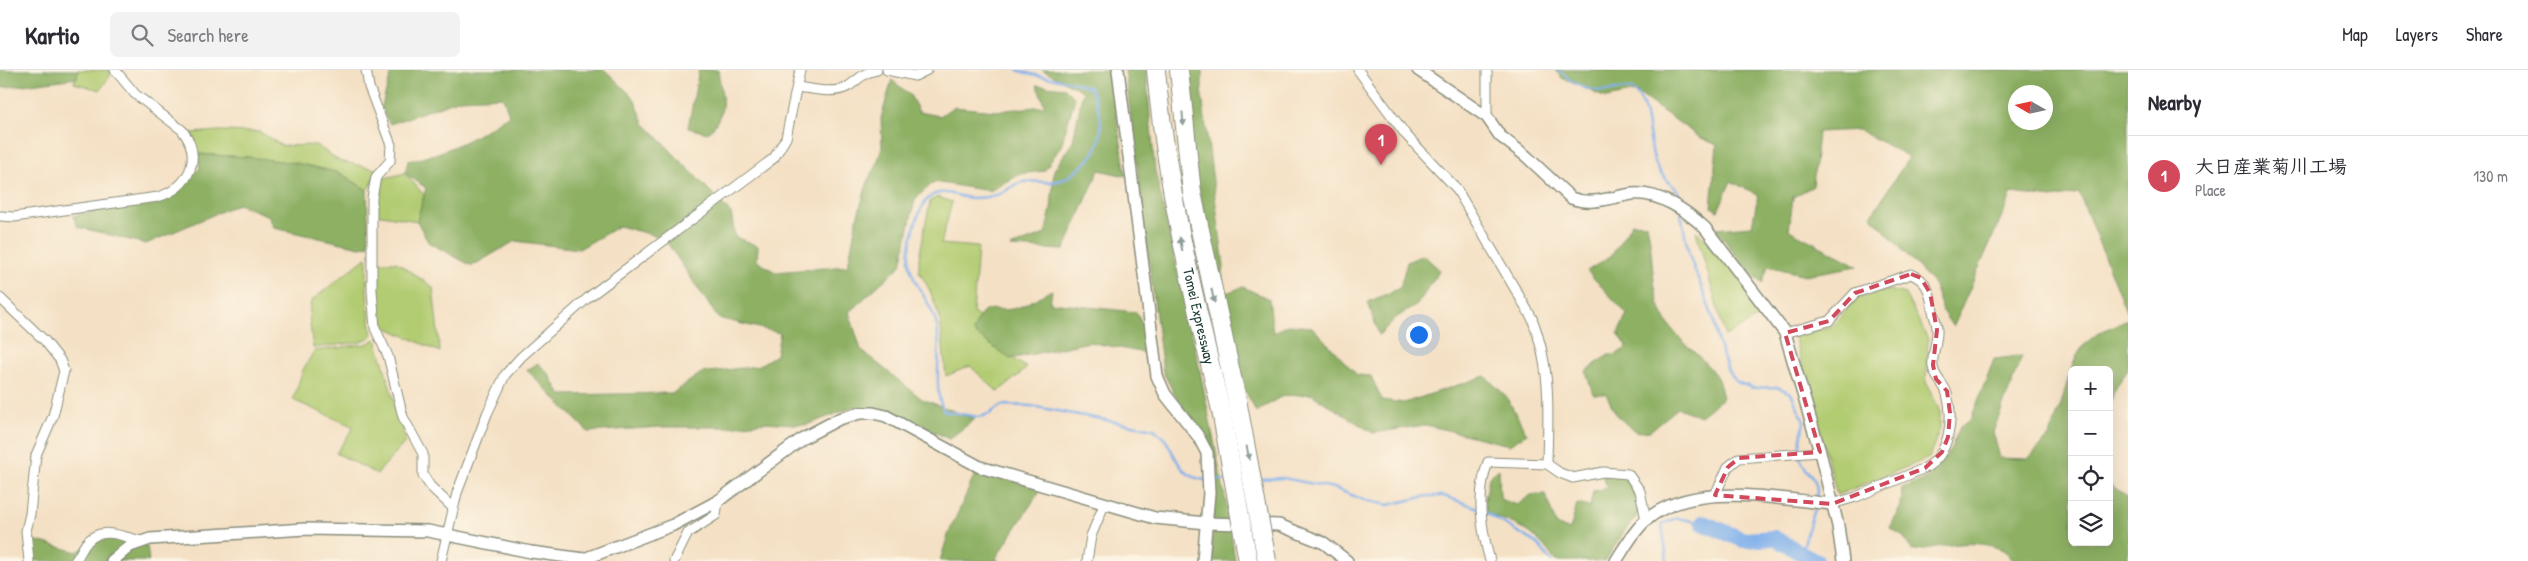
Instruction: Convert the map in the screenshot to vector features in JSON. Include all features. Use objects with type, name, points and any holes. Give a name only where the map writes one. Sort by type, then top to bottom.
[{"type":"highway","name":"Tomei Expressway","points":[[1156,70],[1162,132],[1184,257],[1221,410],[1248,561]]},
{"type":"highway","name":"Tomei Expressway","points":[[1179,70],[1192,193],[1238,406],[1267,561]]},
{"type":"street","points":[[0,216],[14,217],[158,197],[170,194],[184,182],[191,172],[193,161],[187,136],[182,130],[134,94],[116,70]]},
{"type":"street","points":[[366,70],[369,87],[391,145],[390,160],[376,177],[372,198],[372,290],[375,328],[388,356],[403,417],[423,454],[423,475],[430,486],[454,508]]},
{"type":"street","points":[[441,561],[454,508],[487,414],[505,375],[590,296],[774,158],[786,138],[800,70]]},
{"type":"street","points":[[797,87],[836,90],[849,85],[869,71],[877,70]]},
{"type":"street","points":[[887,70],[915,76],[927,70]]},
{"type":"street","points":[[1118,70],[1156,367],[1165,394],[1198,436],[1207,453],[1209,493],[1203,561]]},
{"type":"street","points":[[1358,70],[1406,135],[1456,188],[1532,318],[1540,340],[1548,373],[1547,464]]},
{"type":"street","points":[[1418,70],[1487,117],[1500,136],[1526,156],[1571,198],[1580,202],[1643,194],[1672,204],[1692,216],[1720,245],[1785,333],[1820,452],[1843,561]]},
{"type":"street","points":[[1487,70],[1487,117]]},
{"type":"street","points":[[1616,561],[1637,529],[1646,520],[1657,512],[1685,500],[1715,495],[1832,504],[1856,497],[1932,465],[1942,452],[1948,437],[1950,413],[1947,392],[1936,379],[1933,365],[1937,330],[1930,293],[1921,278],[1911,274],[1855,293],[1829,321],[1785,333]]},
{"type":"street","points":[[0,298],[45,341],[60,360],[64,371],[53,416],[36,455],[30,514],[26,531],[29,561]]},
{"type":"street","points":[[112,561],[130,546],[160,538],[305,529],[428,531],[531,552],[586,560],[673,525],[718,501],[803,438],[838,419],[860,413],[873,413],[886,416],[980,467],[1104,505],[1155,518],[1206,524],[1279,525],[1324,543],[1346,561]]},
{"type":"street","points":[[1715,495],[1728,467],[1740,458],[1820,452]]},
{"type":"street","points":[[1490,561],[1481,530],[1480,500],[1488,462],[1547,464],[1560,473],[1573,478],[1603,472],[1628,474],[1640,491],[1646,520]]},
{"type":"street","points":[[674,561],[688,533],[716,514],[718,501]]},
{"type":"street","points":[[1087,561],[1091,536],[1104,505]]},
{"type":"street","points":[[75,561],[87,541],[98,533],[110,533],[141,542]]},
{"type":"highlighted area","points":[[1911,274],[1921,278],[1930,293],[1937,330],[1933,365],[1936,379],[1947,391],[1950,413],[1948,437],[1942,452],[1925,468],[1832,504],[1715,495],[1728,467],[1739,458],[1820,452],[1785,333],[1829,321],[1855,293]]},
{"type":"green space","points":[[0,70],[78,70],[77,78],[0,88]]},
{"type":"green space","points":[[77,70],[110,70],[110,76],[100,90],[74,83]]},
{"type":"green space","points":[[392,70],[605,70],[634,98],[644,123],[731,213],[735,237],[758,246],[757,261],[775,272],[848,266],[857,218],[869,178],[876,167],[882,147],[881,118],[892,80],[910,95],[919,112],[940,116],[953,107],[996,111],[1045,106],[1037,85],[1065,88],[1075,98],[1061,146],[1044,171],[1019,174],[990,191],[934,182],[915,199],[901,265],[849,312],[861,350],[922,399],[975,419],[949,439],[892,411],[854,407],[806,425],[765,422],[730,427],[660,427],[588,432],[527,370],[538,363],[549,374],[561,395],[673,393],[701,373],[758,366],[776,355],[780,333],[718,318],[664,238],[619,226],[579,249],[515,241],[472,266],[428,242],[417,221],[426,188],[405,173],[408,161],[448,149],[486,130],[509,115],[503,97],[460,99],[390,124],[381,109]]},
{"type":"green space","points":[[699,70],[718,70],[721,89],[722,104],[719,118],[708,133],[688,128]]},
{"type":"green space","points":[[1042,70],[1110,70],[1126,176],[1099,170],[1064,250],[1010,247],[1045,234],[1051,210],[1054,170],[1073,141],[1083,91]]},
{"type":"green space","points":[[1125,70],[1146,70],[1155,171],[1199,366],[1228,512],[1235,561],[1212,561],[1214,451],[1177,399],[1163,372]]},
{"type":"green space","points":[[1185,70],[1202,70],[1202,96],[1224,267],[1220,292],[1193,162]]},
{"type":"green space","points":[[1555,70],[2128,70],[2128,316],[2079,193],[2052,198],[2012,193],[1953,327],[1944,314],[1933,283],[1871,216],[1909,157],[1859,130],[1818,132],[1813,186],[1793,197],[1789,230],[1858,266],[1805,275],[1768,266],[1762,284],[1744,266],[1716,229],[1752,226],[1758,195],[1731,181],[1718,211],[1711,207],[1717,145],[1699,137],[1636,92],[1606,98],[1562,78]]},
{"type":"green space","points":[[219,131],[260,132],[282,146],[316,145],[339,161],[376,169],[371,186],[367,190],[340,173],[296,163],[197,154],[192,133]]},
{"type":"green space","points":[[197,154],[249,157],[296,163],[340,173],[367,190],[369,245],[360,247],[274,228],[269,216],[238,204],[146,244],[78,227],[73,216],[115,207],[167,200],[200,168]]},
{"type":"green space","points":[[405,173],[424,195],[417,221],[376,214],[381,179]]},
{"type":"green space","points":[[938,197],[952,202],[941,244],[978,247],[973,313],[979,317],[975,333],[1027,368],[998,392],[970,366],[946,376],[940,318],[930,291],[919,271],[919,258],[930,201]]},
{"type":"green space","points":[[1632,223],[1647,224],[1654,282],[1663,315],[1674,332],[1716,376],[1723,398],[1700,416],[1678,408],[1650,431],[1636,432],[1617,416],[1606,394],[1593,394],[1586,371],[1608,355],[1615,355],[1628,347],[1618,334],[1627,314],[1587,271],[1612,255]]},
{"type":"green space","points":[[1696,231],[1717,250],[1766,313],[1725,336]]},
{"type":"green space","points":[[1423,255],[1440,270],[1417,305],[1397,317],[1379,335],[1368,302],[1400,288],[1407,262]]},
{"type":"green space","points":[[367,257],[367,293],[372,336],[361,342],[313,348],[309,316],[311,301]]},
{"type":"green space","points":[[376,262],[396,262],[433,287],[440,352],[381,325]]},
{"type":"green space","points":[[1243,287],[1269,299],[1273,333],[1288,325],[1312,327],[1357,375],[1371,376],[1382,400],[1404,403],[1485,376],[1506,396],[1527,434],[1509,445],[1426,425],[1373,433],[1311,394],[1282,396],[1256,412],[1245,390],[1223,294]]},
{"type":"green space","points":[[1052,290],[1050,303],[1136,312],[1144,326],[1145,353],[1089,342],[1010,359],[973,332],[981,314],[985,311],[1016,308]]},
{"type":"green space","points":[[1890,290],[1905,294],[1928,339],[1926,382],[1940,412],[1940,428],[1929,458],[1837,495],[1794,336],[1833,326],[1857,297]]},
{"type":"green space","points":[[2128,320],[2128,370],[2115,388],[2113,395],[2113,366],[2072,366],[2080,350],[2087,342],[2111,327]]},
{"type":"green space","points":[[376,339],[406,441],[377,474],[336,453],[354,427],[293,400],[303,370],[314,351],[366,344]]},
{"type":"green space","points":[[2022,356],[1993,432],[2000,458],[2028,459],[2049,436],[2068,379],[2068,546],[2113,546],[2113,486],[2128,498],[2128,561],[2014,561],[2003,550],[1981,544],[1946,545],[1912,551],[1903,536],[1890,528],[1901,506],[1902,488],[1928,478],[1949,452],[1960,427],[1971,419],[1994,359]]},
{"type":"green space","points":[[1499,469],[1500,499],[1517,505],[1531,495],[1545,494],[1556,524],[1570,530],[1577,504],[1590,507],[1593,491],[1608,488],[1602,476],[1610,471],[1633,482],[1640,500],[1638,515],[1626,529],[1605,561],[1555,561],[1541,543],[1526,530],[1487,514],[1485,500],[1489,477]]},
{"type":"green space","points":[[977,470],[1041,489],[996,558],[999,561],[940,561],[948,535]]},
{"type":"green space","points":[[99,537],[126,539],[147,546],[149,561],[34,561],[34,540],[77,552]]},
{"type":"waterway","points":[[1018,70],[1081,84],[1090,88],[1101,120],[1099,141],[1089,159],[1068,177],[1059,181],[1023,182],[999,194],[976,198],[940,193],[935,194],[925,202],[912,236],[909,260],[916,283],[929,304],[935,319],[938,342],[938,392],[944,411],[979,417],[989,414],[1002,405],[1031,406],[1154,429],[1167,442],[1182,468],[1191,476],[1205,480]]},
{"type":"waterway","points":[[1559,70],[1572,81],[1585,88],[1600,91],[1629,89],[1638,96],[1646,114],[1656,165],[1663,176],[1678,191],[1679,203]]},
{"type":"waterway","points":[[1681,214],[1689,255],[1714,320],[1718,342],[1728,371],[1737,382],[1753,388],[1777,387],[1791,393],[1804,421],[1799,451]]},
{"type":"waterway","points":[[1800,456],[1816,485],[1816,499]]},
{"type":"waterway","points":[[1258,479],[1283,478],[1334,488],[1364,500],[1388,505],[1427,496],[1444,496],[1478,508]]},
{"type":"waterway","points":[[1211,480],[1228,480]]},
{"type":"waterway","points":[[1802,551],[1815,505]]},
{"type":"waterway","points":[[1483,511],[1538,544],[1551,561]]},
{"type":"waterway","points":[[1667,561],[1662,524],[1677,518],[1703,523]]},
{"type":"waterway","points":[[1703,523],[1744,540],[1774,538],[1816,561]]},
{"type":"place","name":"大日産業菊川工場","points":[[1381,165]]}]
